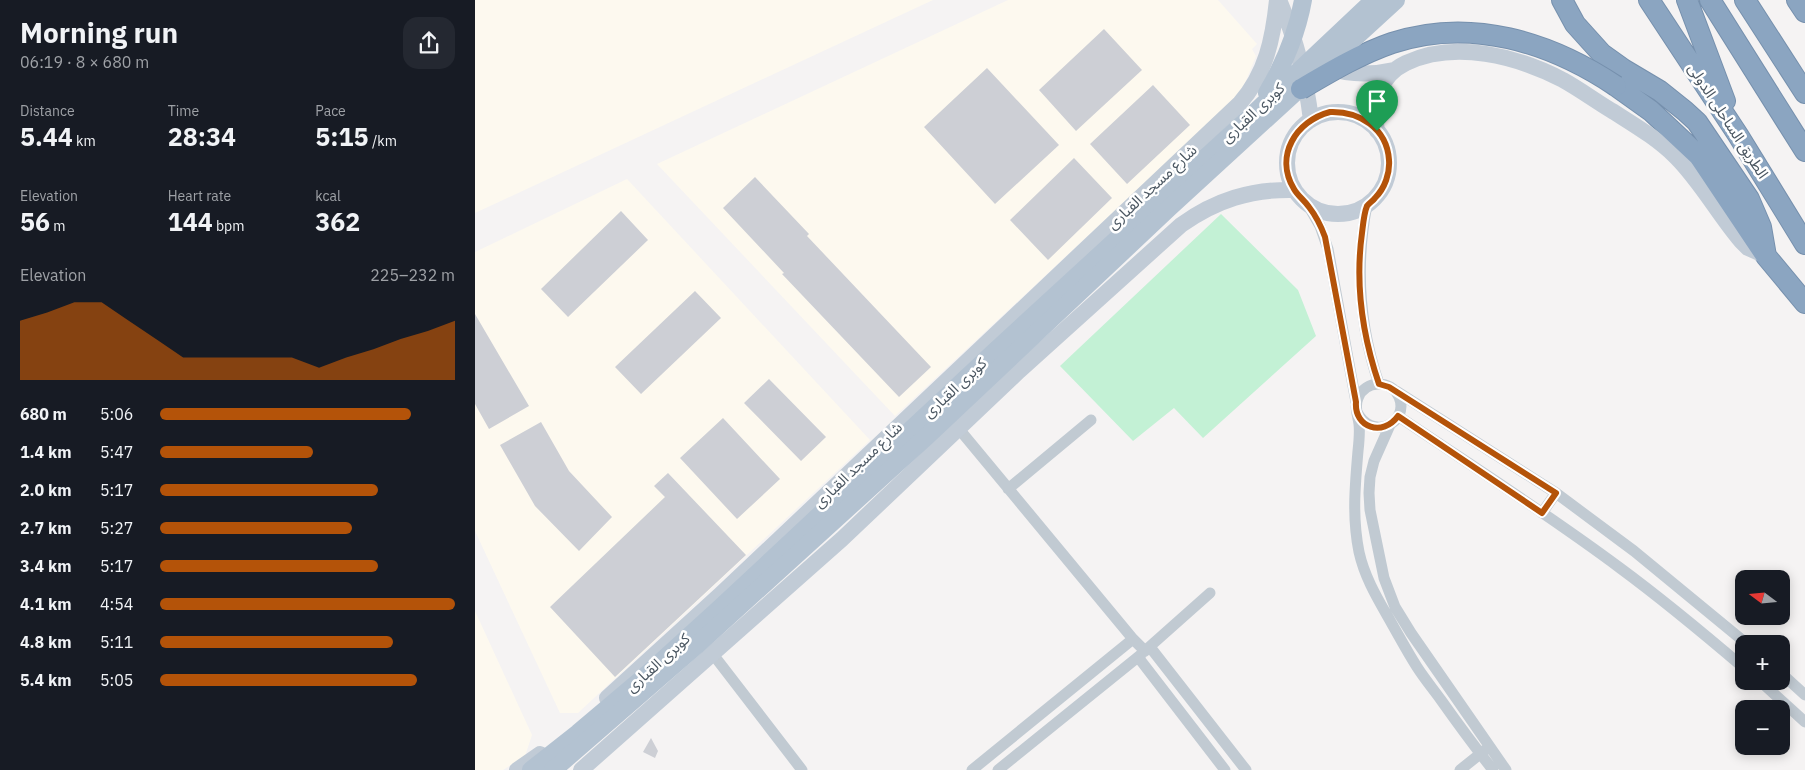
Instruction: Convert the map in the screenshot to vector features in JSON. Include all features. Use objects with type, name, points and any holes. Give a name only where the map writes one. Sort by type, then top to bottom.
[{"type":"highway","points":[[1562,0],[1583,35],[1602,54],[1620,77],[1699,156],[1766,256],[1805,303]]},
{"type":"highway","name":"الطريق الساحلى الدولى","points":[[1649,0],[1738,135],[1805,244]]},
{"type":"highway","points":[[1687,0],[1738,135]]},
{"type":"highway","points":[[1710,0],[1805,151]]},
{"type":"highway","points":[[1745,0],[1805,93]]},
{"type":"highway","points":[[1797,0],[1805,12]]},
{"type":"highway","points":[[1301,89],[1359,57],[1393,43],[1429,34],[1465,32],[1502,36],[1537,46],[1578,63],[1620,77]]},
{"type":"main road","points":[[1251,116],[1277,76],[1287,54],[1296,31],[1303,0]]},
{"type":"main road","name":"كوبرى القبارى","points":[[531,770],[579,733],[712,615],[1374,0]]},
{"type":"main road","name":"كوبرى القبارى","points":[[553,770],[696,646],[925,437],[1169,208],[1396,0]]},
{"type":"street","points":[[1278,0],[1299,54],[1311,120]]},
{"type":"street","name":"شارع مسجد القبارى","points":[[517,770],[577,724],[721,594],[1240,103],[1257,80],[1263,66],[1272,36],[1278,0]]},
{"type":"street","points":[[1377,131],[1375,112],[1378,93],[1387,77],[1394,70],[1405,64],[1429,55],[1442,53],[1467,53],[1514,61],[1563,80],[1643,131],[1663,146],[1696,179],[1741,241],[1748,248],[1766,256]]},
{"type":"street","points":[[1299,54],[1321,66],[1345,72],[1370,74],[1394,70]]},
{"type":"street","points":[[1308,205],[1327,214],[1348,214],[1367,205],[1382,190],[1389,170],[1387,149],[1370,123],[1361,117],[1341,112],[1325,114],[1311,120],[1296,133],[1288,151],[1287,171],[1294,190],[1308,205],[1320,226],[1328,249],[1357,407],[1359,432],[1354,486],[1354,513],[1359,553],[1367,578],[1417,668],[1480,754],[1492,767],[1507,770]]},
{"type":"street","points":[[581,770],[841,539],[1019,371],[1169,236],[1195,215],[1226,200],[1243,194],[1277,189],[1294,190]]},
{"type":"street","points":[[1367,205],[1361,245],[1361,305],[1367,345],[1379,384]]},
{"type":"street","points":[[1394,421],[1384,428],[1370,427],[1364,424],[1357,407],[1361,392],[1374,384],[1394,390],[1556,493],[1641,557],[1736,635]]},
{"type":"street","points":[[1394,390],[1400,400],[1400,405],[1374,460],[1369,493],[1370,510],[1384,578],[1403,620],[1490,746],[1492,767]]},
{"type":"street","points":[[1008,489],[1091,420]]},
{"type":"street","points":[[1394,421],[1542,513],[1619,567],[1735,660]]},
{"type":"street","points":[[959,429],[1133,639],[1246,770]]},
{"type":"street","points":[[1542,513],[1556,493]]},
{"type":"street","points":[[998,770],[1144,652],[1211,593]]},
{"type":"street","points":[[972,770],[1133,639]]},
{"type":"street","points":[[1144,652],[1225,770]]},
{"type":"street","points":[[712,653],[802,770]]},
{"type":"street","points":[[1790,681],[1805,695]]},
{"type":"street","points":[[1770,690],[1805,722]]},
{"type":"street","points":[[1460,770],[1490,746]]},
{"type":"shaded area","points":[[475,0],[933,0],[475,213]]},
{"type":"shaded area","points":[[1008,0],[1218,0],[1257,44],[1252,49],[1256,56],[1245,83],[1233,100],[895,416],[657,164]]},
{"type":"shaded area","points":[[627,179],[870,440],[578,713],[560,713],[475,531],[475,252]]},
{"type":"shaded area","points":[[475,611],[532,735],[525,756],[503,770],[475,770]]},
{"type":"green space","points":[[1221,214],[1298,290],[1316,336],[1203,438],[1174,408],[1133,441],[1060,366]]},
{"type":"building","points":[[1104,29],[1142,70],[1076,131],[1039,90]]},
{"type":"building","points":[[987,68],[1059,145],[995,204],[924,127]]},
{"type":"building","points":[[1153,85],[1190,125],[1127,184],[1090,144]]},
{"type":"building","points":[[1074,158],[1112,198],[1048,260],[1010,220]]},
{"type":"building","points":[[755,177],[809,234],[807,236],[931,367],[899,397],[782,274],[784,273],[723,208]]},
{"type":"building","points":[[621,211],[648,240],[568,317],[541,289]]},
{"type":"building","points":[[695,291],[721,318],[641,394],[615,367]]},
{"type":"building","points":[[475,314],[529,406],[489,429],[475,404]]},
{"type":"building","points":[[769,379],[826,437],[801,461],[744,403]]},
{"type":"building","points":[[723,418],[780,479],[737,519],[680,458]]},
{"type":"building","points":[[541,422],[569,471],[612,517],[579,551],[535,506],[500,445]]},
{"type":"building","points":[[668,473],[746,555],[615,677],[550,607],[665,497],[654,486]]},
{"type":"building","points":[[651,738],[658,751],[655,758],[643,752]]},
{"type":"route","points":[[1330,112],[1351,114],[1361,117],[1377,131],[1387,149],[1389,170],[1382,190],[1367,205],[1359,265],[1359,285],[1367,345],[1379,384],[1389,387],[1556,493],[1542,513],[1398,416],[1390,425],[1384,428],[1377,428],[1364,424],[1357,412],[1325,237],[1315,215],[1300,198],[1289,181],[1287,161],[1288,151],[1296,133],[1320,115],[1330,112]]}]
